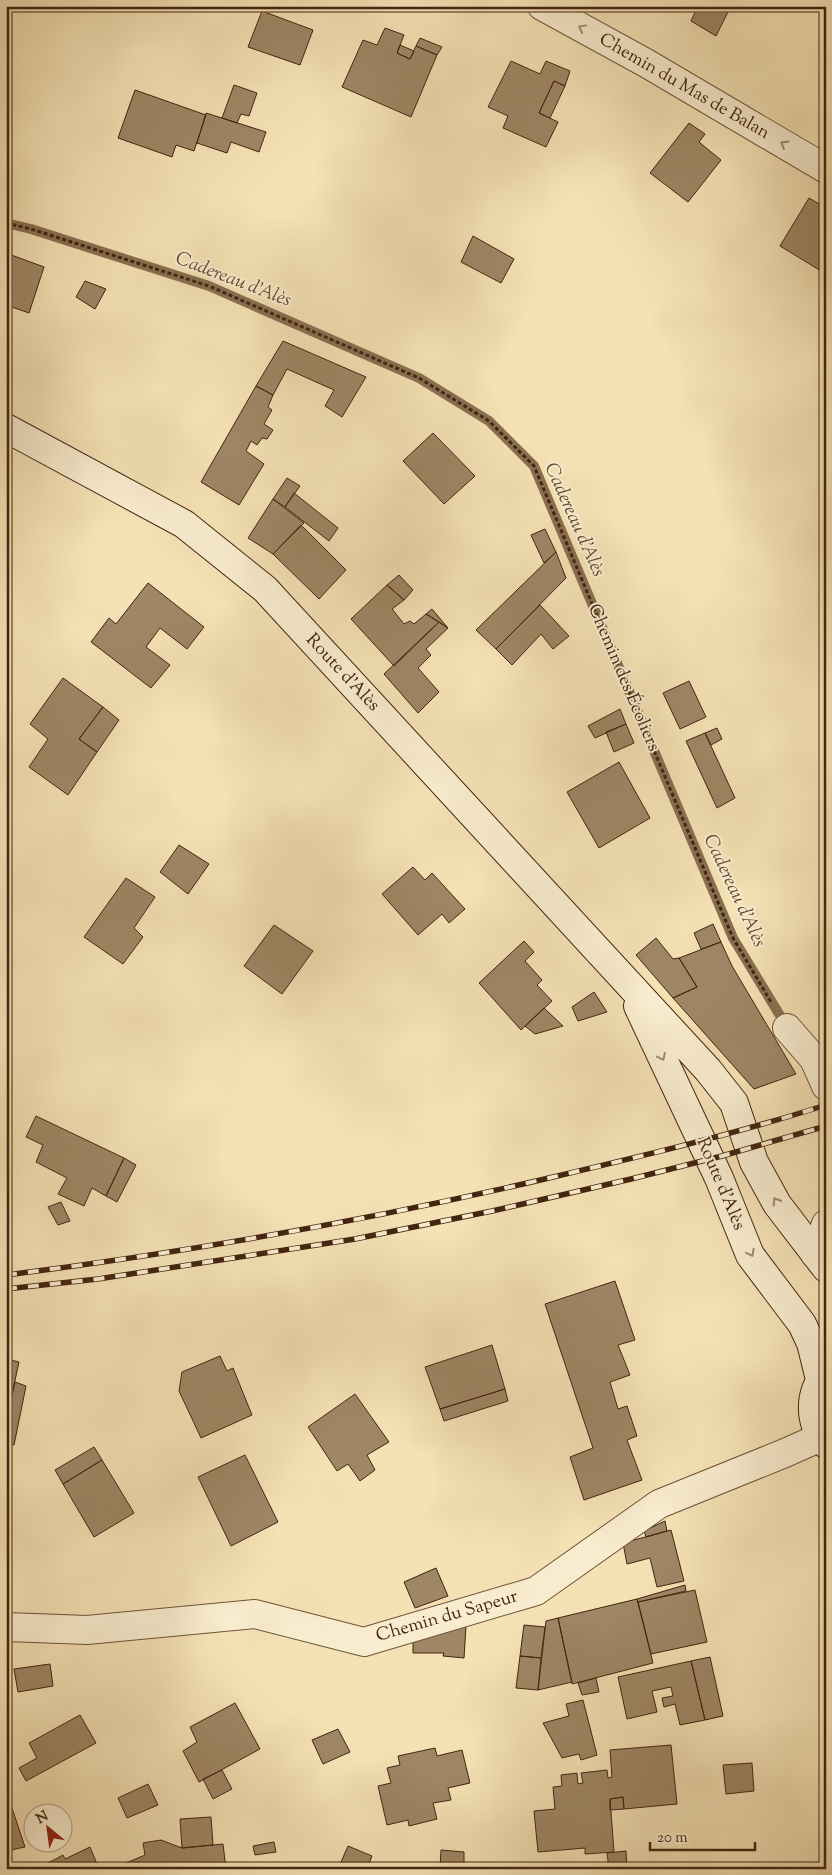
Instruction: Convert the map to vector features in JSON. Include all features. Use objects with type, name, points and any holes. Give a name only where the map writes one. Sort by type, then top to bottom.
[{"type":"main road","name":"Chemin du Mas de Balan","points":[[542,6],[646,63],[826,169]]},
{"type":"main road","name":"Route d'Alès","points":[[6,428],[184,524],[265,589],[708,1070],[734,1103],[754,1162],[777,1204],[821,1261]]},
{"type":"main road","name":"Route d'Alès","points":[[627,982],[719,1178],[750,1255],[802,1324],[823,1376]]},
{"type":"main road","points":[[787,1028],[814,1059],[826,1086]]},
{"type":"main road","points":[[821,1261],[826,1224]]},
{"type":"main road","points":[[823,1376],[814,1393],[812,1408],[814,1423],[823,1440]]},
{"type":"main road","name":"Chemin du Sapeur","points":[[6,1627],[87,1630],[255,1614],[364,1642],[536,1591],[659,1504],[823,1440]]},
{"type":"path","name":"Chemin des Écoliers","points":[[6,223],[31,228],[209,286],[419,378],[489,420],[534,466],[733,938],[787,1028]]},
{"type":"building","points":[[698,6],[731,6],[716,36],[691,21]]},
{"type":"building","points":[[262,11],[313,30],[300,65],[248,47]]},
{"type":"building","points":[[385,28],[404,35],[397,53],[410,59],[416,46],[437,55],[411,117],[342,87],[363,40],[377,45]]},
{"type":"building","points":[[420,38],[442,47],[437,55],[416,46]]},
{"type":"building","points":[[400,45],[414,51],[410,59],[397,53]]},
{"type":"building","points":[[511,61],[540,74],[546,61],[570,71],[565,86],[554,81],[539,113],[558,122],[546,147],[503,128],[508,116],[488,107]]},
{"type":"building","points":[[554,81],[565,86],[550,118],[539,113]]},
{"type":"building","points":[[234,85],[257,93],[249,116],[241,114],[237,123],[222,118]]},
{"type":"building","points":[[135,90],[206,115],[194,151],[176,145],[172,157],[118,138]]},
{"type":"building","points":[[206,113],[266,132],[259,152],[231,142],[227,153],[197,143]]},
{"type":"building","points":[[689,123],[705,134],[699,142],[721,160],[688,202],[650,173]]},
{"type":"building","points":[[809,198],[826,208],[826,274],[780,246]]},
{"type":"building","points":[[473,236],[514,259],[501,283],[461,262]]},
{"type":"building","points":[[6,253],[44,267],[29,313],[6,305]]},
{"type":"building","points":[[85,281],[106,289],[95,309],[76,297]]},
{"type":"building","points":[[283,341],[366,377],[342,417],[325,406],[334,390],[287,369],[273,395],[256,386]]},
{"type":"building","points":[[256,386],[273,395],[268,407],[272,410],[264,424],[273,430],[267,439],[262,438],[257,445],[251,441],[246,451],[264,464],[239,505],[201,482]]},
{"type":"building","points":[[433,433],[475,476],[444,504],[403,461]]},
{"type":"building","points":[[287,478],[300,486],[285,507],[273,499]]},
{"type":"building","points":[[294,493],[338,528],[329,541],[285,507]]},
{"type":"building","points":[[273,499],[304,523],[273,554],[248,538]]},
{"type":"building","points":[[301,525],[346,570],[319,599],[273,554]]},
{"type":"building","points":[[545,529],[556,552],[544,563],[531,535]]},
{"type":"building","points":[[556,552],[566,578],[496,649],[476,630]]},
{"type":"building","points":[[399,575],[413,590],[404,600],[387,585]]},
{"type":"building","points":[[148,583],[204,627],[187,649],[160,628],[146,647],[170,665],[151,688],[91,642],[109,618],[116,624]]},
{"type":"building","points":[[387,585],[404,600],[392,609],[404,624],[410,621],[414,624],[426,614],[439,622],[394,666],[351,619]]},
{"type":"building","points":[[540,605],[569,636],[553,649],[541,634],[512,665],[496,649]]},
{"type":"building","points":[[432,609],[448,628],[426,614]]},
{"type":"building","points":[[439,622],[448,628],[426,649],[431,655],[418,668],[439,692],[418,713],[384,674]]},
{"type":"building","points":[[63,678],[103,707],[79,739],[97,752],[68,795],[29,767],[48,739],[30,724]]},
{"type":"building","points":[[689,681],[706,717],[680,729],[663,693]]},
{"type":"building","points":[[103,707],[119,720],[97,752],[79,739]]},
{"type":"building","points":[[620,709],[626,724],[595,738],[588,726]]},
{"type":"building","points":[[626,724],[634,743],[614,752],[606,732]]},
{"type":"building","points":[[717,728],[722,739],[711,745],[705,733]]},
{"type":"building","points":[[705,733],[735,798],[717,808],[686,741]]},
{"type":"building","points":[[619,762],[650,818],[599,848],[567,792]]},
{"type":"building","points":[[179,845],[209,864],[188,894],[160,872]]},
{"type":"building","points":[[413,867],[425,880],[432,873],[465,909],[449,923],[442,914],[418,935],[382,894]]},
{"type":"building","points":[[126,878],[155,897],[134,928],[143,937],[123,964],[84,937]]},
{"type":"building","points":[[713,924],[721,942],[701,949],[694,933]]},
{"type":"building","points":[[274,925],[313,951],[282,994],[244,966]]},
{"type":"building","points":[[656,938],[673,959],[679,958],[697,987],[673,998],[636,955]]},
{"type":"building","points":[[524,941],[534,952],[525,961],[542,980],[537,985],[552,1001],[521,1030],[479,983]]},
{"type":"building","points":[[721,942],[732,966],[796,1074],[754,1089],[673,998],[697,987],[679,958]]},
{"type":"building","points":[[594,992],[607,1012],[578,1021],[572,1007]]},
{"type":"building","points":[[544,1008],[563,1026],[535,1034],[525,1026]]},
{"type":"building","points":[[36,1116],[124,1158],[106,1196],[92,1188],[84,1206],[58,1194],[67,1178],[36,1162],[43,1145],[26,1137]]},
{"type":"building","points":[[124,1158],[136,1165],[117,1202],[106,1196]]},
{"type":"building","points":[[61,1202],[70,1221],[58,1225],[48,1207]]},
{"type":"building","points":[[615,1281],[635,1340],[618,1345],[630,1375],[610,1382],[618,1409],[627,1406],[637,1436],[627,1440],[642,1480],[584,1500],[570,1457],[593,1448],[545,1304]]},
{"type":"building","points":[[492,1345],[505,1389],[440,1409],[425,1367]]},
{"type":"building","points":[[220,1356],[227,1371],[233,1368],[252,1415],[201,1438],[179,1391],[182,1372]]},
{"type":"building","points":[[6,1359],[19,1362],[6,1422]]},
{"type":"building","points":[[15,1382],[26,1386],[14,1445],[6,1443],[6,1422]]},
{"type":"building","points":[[505,1389],[508,1401],[444,1421],[440,1409]]},
{"type":"building","points":[[355,1394],[389,1442],[367,1455],[375,1470],[360,1481],[348,1464],[337,1471],[308,1427]]},
{"type":"building","points":[[94,1447],[102,1460],[63,1484],[55,1470]]},
{"type":"building","points":[[245,1455],[278,1522],[231,1546],[198,1477]]},
{"type":"building","points":[[102,1460],[134,1513],[94,1537],[63,1484]]},
{"type":"building","points":[[665,1521],[667,1531],[646,1537],[644,1531]]},
{"type":"building","points":[[671,1530],[684,1581],[657,1587],[650,1558],[627,1564],[623,1543]]},
{"type":"building","points":[[436,1568],[448,1596],[415,1608],[404,1582]]},
{"type":"building","points":[[685,1585],[686,1591],[638,1602],[637,1599]]},
{"type":"building","points":[[695,1590],[707,1642],[651,1654],[638,1602]]},
{"type":"building","points":[[637,1599],[653,1663],[572,1684],[558,1618]]},
{"type":"building","points":[[558,1618],[572,1682],[538,1690],[546,1621]]},
{"type":"building","points":[[524,1625],[545,1627],[541,1658],[520,1656]]},
{"type":"building","points":[[466,1626],[464,1658],[443,1656],[444,1653],[413,1653],[413,1636],[424,1630]]},
{"type":"building","points":[[520,1656],[541,1658],[538,1690],[516,1688]]},
{"type":"building","points":[[710,1657],[723,1716],[705,1720],[691,1661]]},
{"type":"building","points":[[691,1661],[705,1720],[680,1725],[675,1704],[664,1707],[662,1698],[673,1696],[671,1687],[652,1691],[657,1712],[627,1719],[618,1677]]},
{"type":"building","points":[[50,1664],[53,1686],[18,1692],[14,1669]]},
{"type":"building","points":[[596,1678],[599,1692],[582,1695],[578,1683]]},
{"type":"building","points":[[583,1700],[597,1755],[581,1760],[579,1754],[562,1758],[543,1723],[569,1716],[566,1704]]},
{"type":"building","points":[[235,1703],[260,1749],[199,1782],[183,1751],[197,1742],[190,1727]]},
{"type":"building","points":[[80,1715],[96,1743],[26,1781],[19,1768],[37,1758],[29,1743]]},
{"type":"building","points":[[338,1729],[350,1752],[323,1764],[312,1740]]},
{"type":"building","points":[[671,1745],[677,1804],[624,1809],[623,1797],[610,1799],[614,1852],[585,1854],[585,1848],[538,1852],[534,1811],[555,1809],[553,1787],[562,1786],[561,1775],[577,1773],[578,1784],[583,1783],[581,1773],[607,1770],[608,1778],[612,1777],[610,1750]]},
{"type":"building","points":[[435,1748],[437,1756],[462,1750],[470,1783],[448,1788],[451,1800],[433,1803],[437,1819],[409,1826],[408,1820],[387,1825],[378,1786],[391,1783],[387,1768],[400,1765],[398,1756]]},
{"type":"building","points":[[752,1763],[754,1791],[726,1794],[723,1765]]},
{"type":"building","points":[[222,1770],[232,1789],[213,1799],[203,1779]]},
{"type":"building","points":[[148,1784],[158,1805],[127,1818],[118,1798]]},
{"type":"building","points":[[623,1797],[624,1809],[610,1810],[610,1799]]},
{"type":"building","points":[[11,1805],[22,1838],[22,1848],[6,1851],[6,1809]]},
{"type":"building","points":[[211,1817],[213,1845],[182,1848],[180,1819]]},
{"type":"building","points":[[161,1840],[182,1848],[223,1844],[226,1869],[112,1869],[145,1855],[143,1843]]},
{"type":"building","points":[[274,1842],[276,1852],[255,1855],[253,1846]]},
{"type":"building","points":[[348,1846],[372,1856],[367,1869],[338,1869]]},
{"type":"building","points":[[90,1847],[99,1869],[37,1869],[63,1855],[65,1859]]},
{"type":"building","points":[[441,1850],[464,1852],[464,1869],[440,1869]]},
{"type":"building","points":[[626,1851],[627,1869],[609,1869],[607,1853]]},
{"type":"waterway","name":"Cadereau d'Alès","points":[[6,223],[31,229],[209,286],[419,378],[489,421],[534,466],[733,938],[787,1027]]},
{"type":"railway","points":[[6,1275],[143,1256],[279,1234],[414,1208],[654,1153],[757,1126],[826,1105]]},
{"type":"railway","points":[[6,1289],[98,1279],[355,1239],[492,1211],[631,1179],[722,1156],[826,1126]]}]
